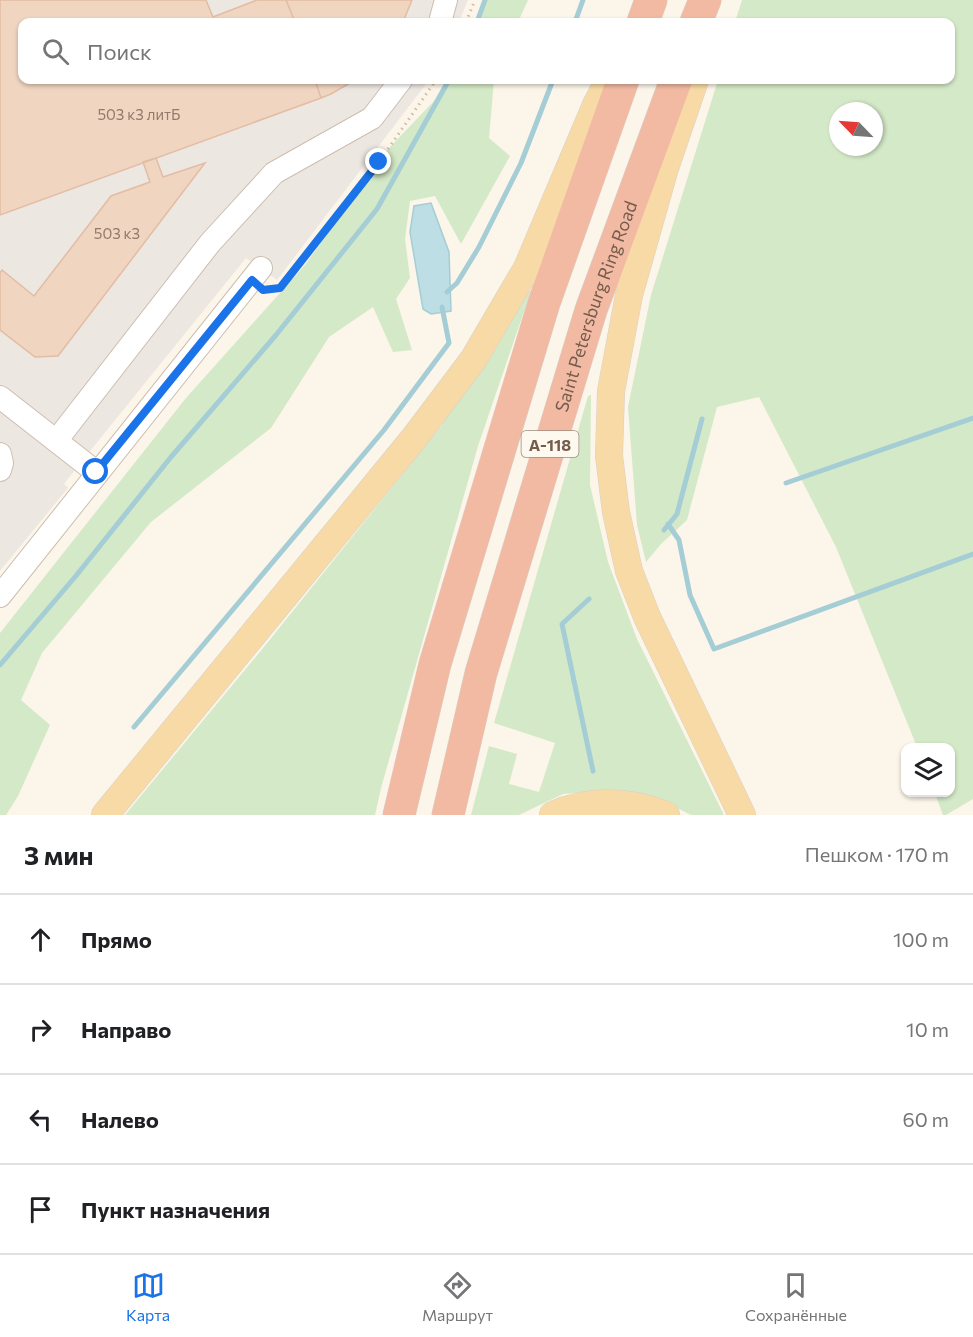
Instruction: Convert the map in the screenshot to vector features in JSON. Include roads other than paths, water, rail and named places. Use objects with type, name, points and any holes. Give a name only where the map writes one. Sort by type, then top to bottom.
[{"type":"highway","points":[[698,18],[705,0]]},
{"type":"highway","name":"А-118","points":[[399,815],[435,664],[537,325],[622,84]]},
{"type":"highway","name":"Saint Petersburg Ring Road","points":[[448,815],[480,673],[591,310],[674,84]]},
{"type":"main road","points":[[710,18],[714,0]]},
{"type":"main road","points":[[105,815],[416,437],[473,360],[527,268],[607,84]]},
{"type":"main road","points":[[693,84],[665,168],[629,295],[611,391],[609,456],[616,512],[630,571],[647,617],[742,815]]},
{"type":"main road","points":[[553,815],[568,808],[604,803],[647,807],[666,815]]},
{"type":"lane","points":[[441,18],[446,0]]},
{"type":"lane","points":[[56,441],[210,243],[273,173],[372,118],[398,84]]},
{"type":"lane","points":[[0,596],[96,472],[256,274]]},
{"type":"lane","points":[[0,397],[96,472]]},
{"type":"lane","points":[[0,454],[2,463],[0,470]]},
{"type":"water","points":[[431,203],[449,252],[451,311],[431,314],[423,309],[410,232],[414,206]]},
{"type":"waterway","points":[[478,18],[485,0]]},
{"type":"waterway","points":[[576,18],[583,0]]},
{"type":"waterway","points":[[0,665],[75,577],[171,457],[276,335],[377,209],[447,84]]},
{"type":"waterway","points":[[447,292],[457,283],[479,247],[521,163],[551,84]]},
{"type":"waterway","points":[[134,727],[384,430],[449,343],[442,307]]},
{"type":"waterway","points":[[786,483],[973,418]]},
{"type":"waterway","points":[[664,530],[677,514],[702,419]]},
{"type":"waterway","points":[[668,524],[679,540],[690,595],[714,649],[973,554]]},
{"type":"waterway","points":[[589,599],[562,624],[593,771]]}]
